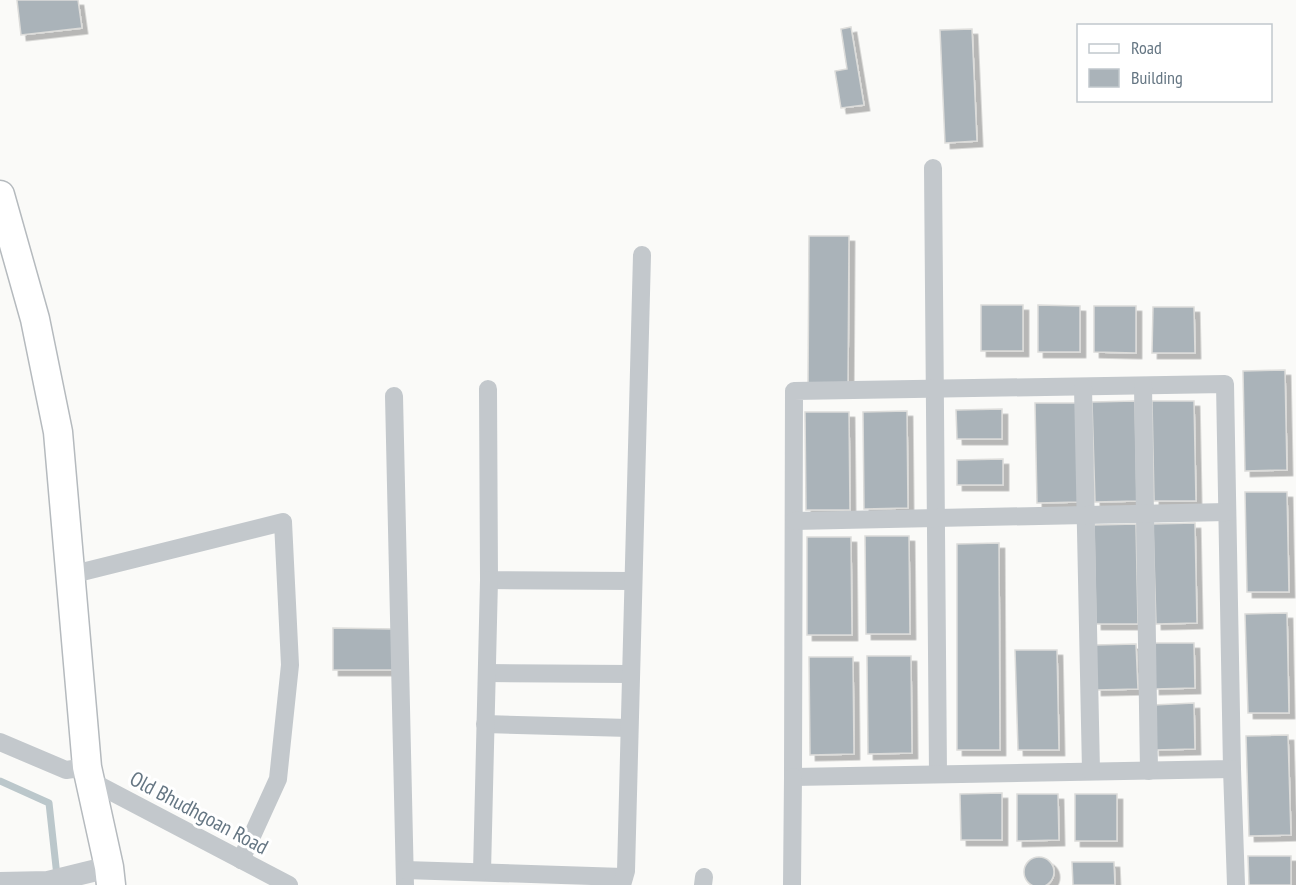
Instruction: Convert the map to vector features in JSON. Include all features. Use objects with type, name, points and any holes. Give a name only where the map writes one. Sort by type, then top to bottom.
[{"type":"main road","points":[[0,195],[35,319],[58,432],[88,774],[110,876]]},
{"type":"street","points":[[933,168],[938,774]]},
{"type":"street","points":[[394,396],[405,877],[482,872],[623,881],[626,871],[642,255]]},
{"type":"street","points":[[792,885],[794,391],[1225,384],[1236,885]]},
{"type":"street","points":[[1143,386],[1149,771]]},
{"type":"street","points":[[1083,387],[1090,771]]},
{"type":"street","points":[[482,872],[489,580],[488,389]]},
{"type":"street","points":[[794,521],[1227,512]]},
{"type":"street","points":[[70,575],[283,522],[290,665],[278,779],[241,860]]},
{"type":"street","points":[[489,580],[632,581]]},
{"type":"street","points":[[487,673],[630,674]]},
{"type":"street","points":[[485,724],[629,728]]},
{"type":"street","points":[[0,742],[66,770],[88,774]]},
{"type":"street","points":[[793,777],[1232,769]]},
{"type":"street","name":"Old Bhudhgoan Road","points":[[88,774],[289,885]]},
{"type":"street","points":[[0,883],[48,882],[72,876],[110,876]]},
{"type":"building","points":[[17,0],[78,0],[82,28],[21,35]]},
{"type":"building","points":[[851,27],[864,105],[841,108],[835,71],[847,69],[841,29]]},
{"type":"building","points":[[972,29],[977,141],[945,143],[940,30]]},
{"type":"building","points":[[809,236],[849,236],[848,387],[808,387]]},
{"type":"building","points":[[981,305],[1023,305],[1023,351],[981,351]]},
{"type":"building","points":[[1038,305],[1080,306],[1080,352],[1038,352]]},
{"type":"building","points":[[1094,306],[1136,306],[1136,353],[1094,352]]},
{"type":"building","points":[[1153,307],[1194,307],[1195,353],[1152,353]]},
{"type":"building","points":[[1285,370],[1287,470],[1245,471],[1243,371]]},
{"type":"building","points":[[1135,401],[1137,501],[1095,502],[1092,402]]},
{"type":"building","points":[[1152,401],[1194,401],[1196,501],[1154,501]]},
{"type":"building","points":[[1035,403],[1077,403],[1079,502],[1037,503]]},
{"type":"building","points":[[1002,409],[1002,439],[957,439],[956,410]]},
{"type":"building","points":[[907,411],[908,508],[864,509],[863,412]]},
{"type":"building","points":[[805,412],[849,412],[850,510],[806,510]]},
{"type":"building","points":[[1003,459],[1003,485],[957,485],[957,460]]},
{"type":"building","points":[[1245,492],[1287,492],[1289,592],[1247,592]]},
{"type":"building","points":[[1195,523],[1197,623],[1156,624],[1153,524]]},
{"type":"building","points":[[1136,524],[1138,624],[1096,624],[1094,525]]},
{"type":"building","points":[[865,536],[909,536],[910,634],[866,634]]},
{"type":"building","points":[[807,537],[851,537],[852,635],[807,635]]},
{"type":"building","points":[[999,543],[1000,750],[957,750],[957,544]]},
{"type":"building","points":[[1287,613],[1289,713],[1248,713],[1245,614]]},
{"type":"building","points":[[333,628],[393,629],[393,670],[333,670]]},
{"type":"building","points":[[1153,643],[1194,643],[1195,688],[1154,689]]},
{"type":"building","points":[[1136,644],[1138,689],[1096,690],[1095,645]]},
{"type":"building","points":[[1015,650],[1057,650],[1059,750],[1018,750]]},
{"type":"building","points":[[867,656],[911,656],[912,753],[868,754]]},
{"type":"building","points":[[809,657],[853,657],[854,754],[810,755]]},
{"type":"building","points":[[1194,703],[1195,749],[1154,750],[1153,705]]},
{"type":"building","points":[[1288,735],[1291,835],[1249,836],[1246,736]]},
{"type":"building","points":[[1002,793],[1002,840],[961,840],[960,794]]},
{"type":"building","points":[[1017,794],[1058,794],[1059,840],[1017,841]]},
{"type":"building","points":[[1075,794],[1117,794],[1117,841],[1075,841]]},
{"type":"building","points":[[1248,856],[1291,856],[1291,885],[1249,885]]},
{"type":"building","points":[[1033,858],[1045,858],[1053,866],[1053,878],[1045,886],[1033,886],[1025,878],[1025,866]]},
{"type":"building","points":[[1072,862],[1114,862],[1115,885],[1073,885]]},
{"type":"waterway","points":[[0,781],[49,803],[57,876]]}]
